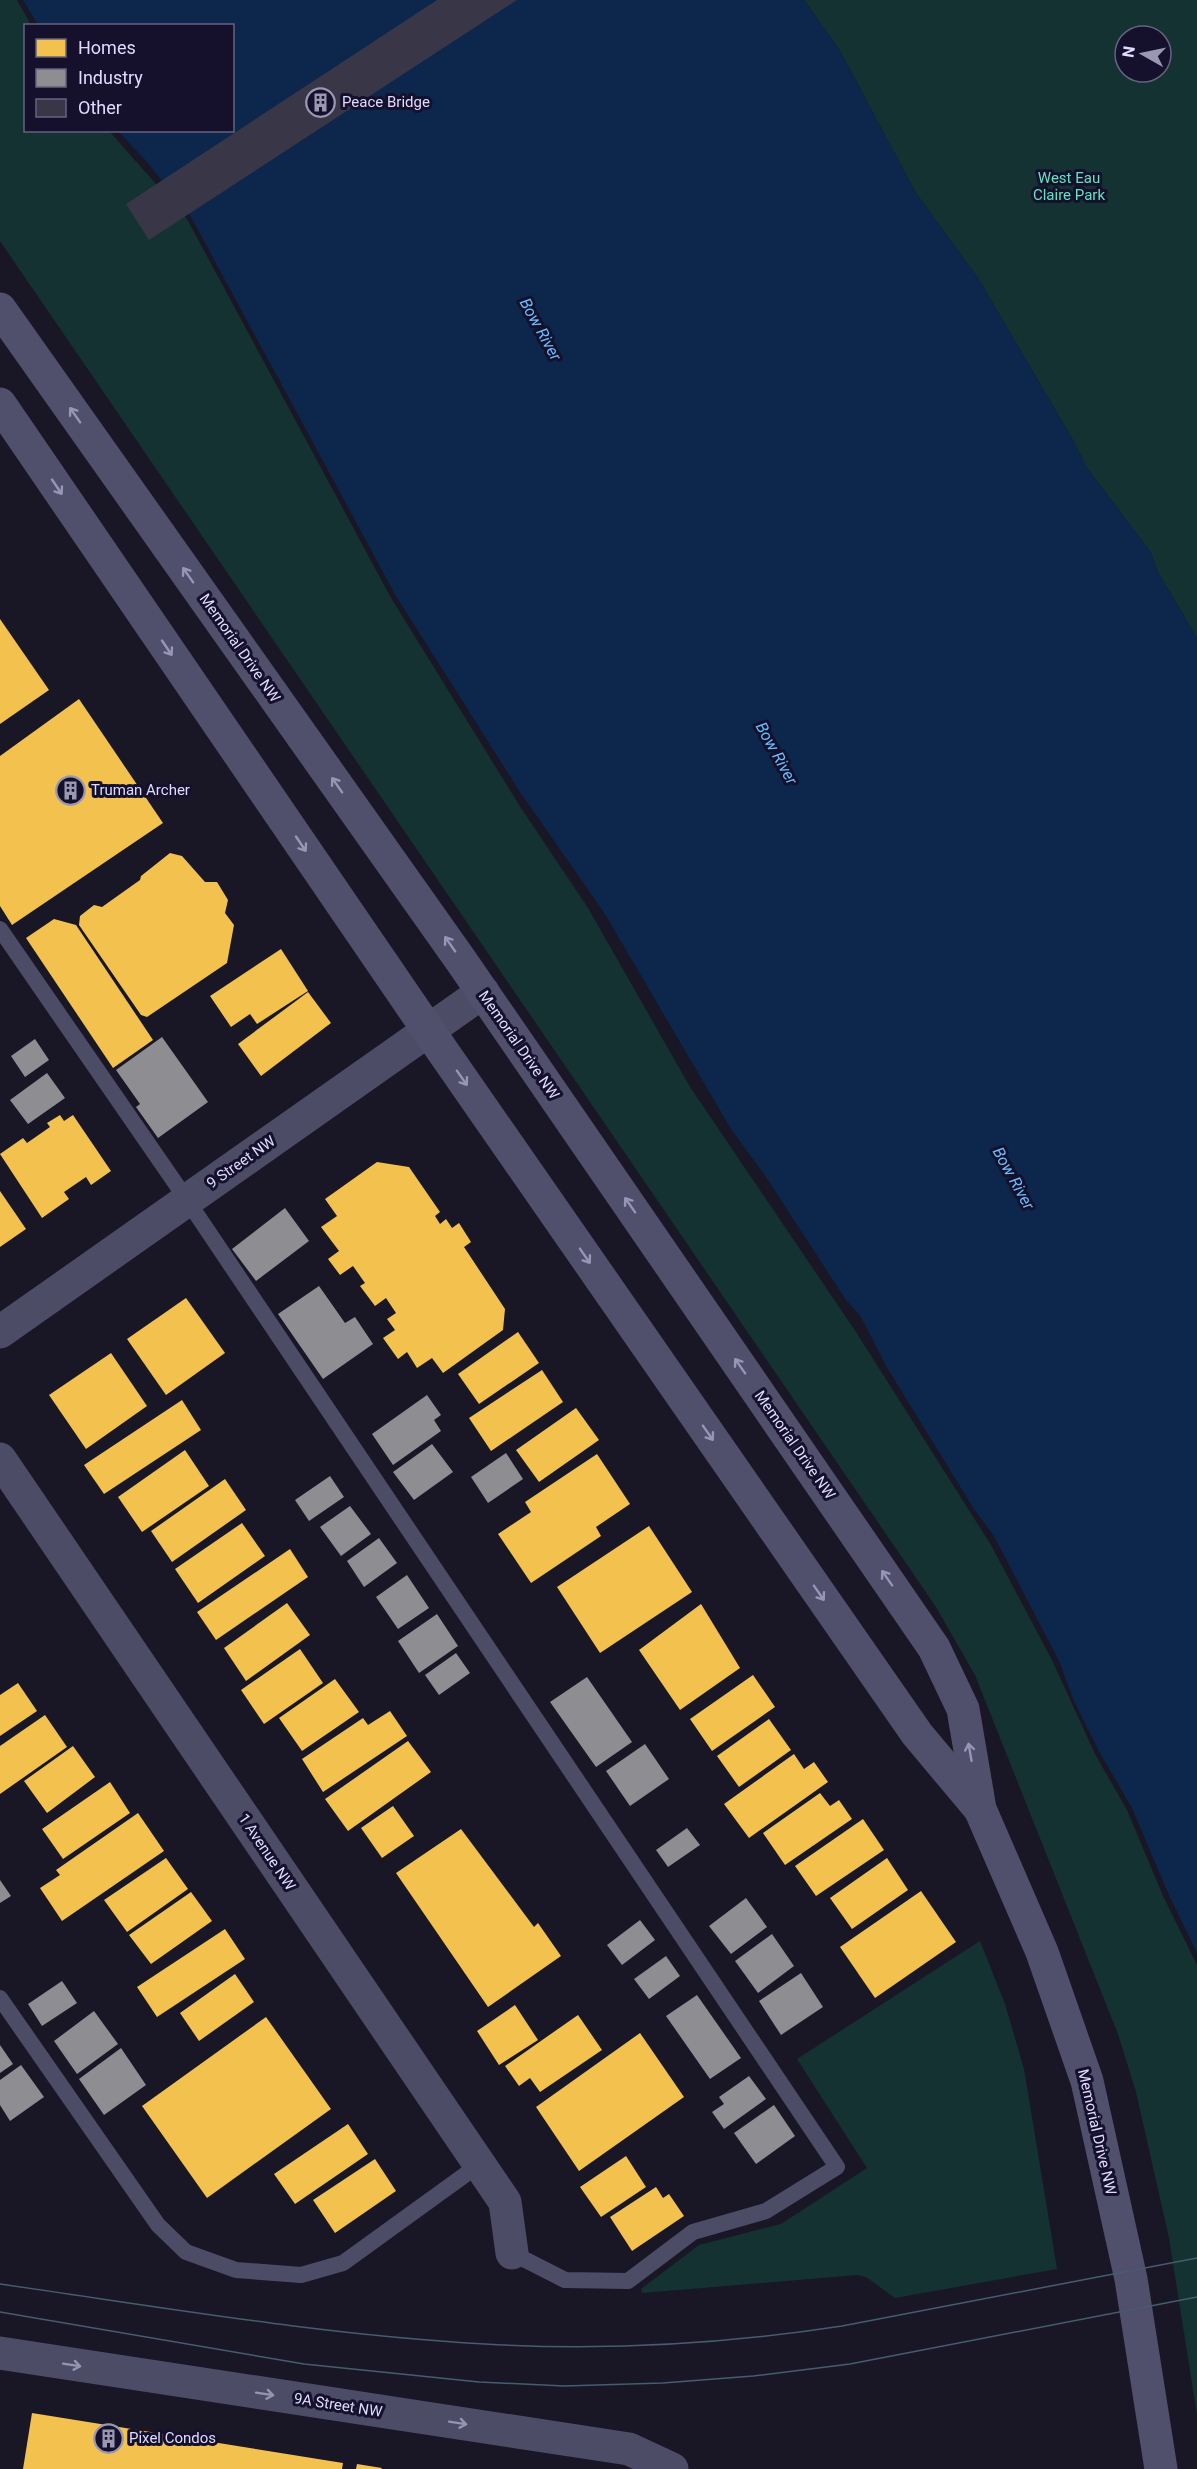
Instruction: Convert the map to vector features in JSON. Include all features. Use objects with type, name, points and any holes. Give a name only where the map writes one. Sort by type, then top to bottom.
[{"type":"main road","name":"Memorial Drive NW","points":[[0,309],[483,992],[934,1648],[963,1710],[980,1809],[1042,1952],[1087,2081],[1131,2279],[1161,2469]]},
{"type":"main road","name":"Memorial Drive NW","points":[[0,405],[428,1030],[917,1734],[980,1809]]},
{"type":"street","name":"9 Street NW","points":[[0,1332],[483,992]]},
{"type":"street","name":"1 Avenue NW","points":[[0,1459],[505,2202],[512,2253]]},
{"type":"street","name":"9A Street NW","points":[[5,2360],[629,2449],[672,2469]]},
{"type":"lane","points":[[0,929],[188,1200],[837,2167],[766,2211],[693,2232],[628,2282],[565,2280],[512,2253]]},
{"type":"lane","points":[[0,1998],[158,2225],[186,2252],[236,2270],[301,2276],[343,2263],[480,2164]]},
{"type":"green space","points":[[0,0],[17,0],[30,24],[24,24],[24,132],[110,132],[187,219],[391,598],[521,808],[588,908],[690,1087],[856,1332],[991,1545],[1052,1660],[1095,1754],[1127,1810],[1163,1896],[1197,1965],[1197,2415],[1169,2238],[1136,2092],[1118,2034],[975,1675],[936,1607],[0,241]]},
{"type":"green space","name":"West Eau Claire Park","points":[[804,0],[1197,0],[1197,638],[1158,572],[1150,551],[1087,468],[978,278],[916,193],[839,49]]},
{"type":"green space","points":[[980,1941],[1005,2004],[1024,2069],[1057,2269],[895,2298],[866,2277],[857,2275],[642,2293],[641,2289],[699,2245],[781,2224],[867,2168],[797,2059]]},
{"type":"water","name":"Bow River","points":[[23,0],[804,0],[839,49],[916,193],[978,278],[1087,468],[1150,551],[1158,572],[1197,638],[1197,1953],[1168,1893],[1132,1808],[1100,1753],[1074,1701],[1059,1661],[994,1536],[974,1509],[886,1366],[861,1317],[846,1300],[764,1174],[731,1129],[605,914],[520,792],[396,596],[191,217],[147,162],[119,132],[234,132],[234,24],[37,24]]},
{"type":"building: Homes","points":[[0,619],[49,690],[0,724]]},
{"type":"building: Homes","name":"Truman Archer","points":[[79,699],[163,823],[12,925],[0,906],[0,756]]},
{"type":"building: Homes","points":[[170,853],[182,856],[205,882],[217,882],[228,900],[225,913],[234,925],[227,963],[147,1017],[141,1015],[79,925],[80,916],[94,905],[102,907],[140,880],[141,876]]},
{"type":"building: Homes","points":[[54,919],[76,925],[153,1040],[113,1068],[26,938]]},
{"type":"building: Homes","points":[[281,949],[308,991],[257,1024],[250,1014],[231,1027],[210,996]]},
{"type":"building: Homes","points":[[308,992],[331,1023],[261,1076],[238,1044]]},
{"type":"building: Homes","points":[[60,1115],[64,1121],[73,1115],[111,1171],[91,1185],[86,1177],[64,1192],[69,1199],[42,1218],[0,1154],[23,1138],[27,1143],[50,1127],[47,1123]]},
{"type":"building: Homes","points":[[377,1162],[409,1167],[440,1212],[435,1216],[440,1224],[446,1219],[452,1228],[459,1223],[471,1242],[464,1247],[505,1309],[503,1330],[443,1373],[432,1358],[417,1368],[407,1352],[398,1359],[383,1338],[395,1330],[387,1319],[396,1313],[386,1298],[375,1306],[360,1286],[365,1283],[353,1266],[340,1275],[328,1259],[339,1251],[321,1227],[337,1216],[325,1199]]},
{"type":"building: Homes","points":[[0,1191],[26,1229],[0,1247]]},
{"type":"building: Homes","points":[[186,1298],[225,1353],[166,1395],[127,1339]]},
{"type":"building: Homes","points":[[518,1332],[539,1363],[479,1404],[458,1374]]},
{"type":"building: Homes","points":[[111,1353],[147,1406],[86,1449],[49,1395]]},
{"type":"building: Homes","points":[[542,1370],[563,1402],[491,1451],[469,1418]]},
{"type":"building: Homes","points":[[182,1400],[201,1430],[104,1494],[84,1465]]},
{"type":"building: Homes","points":[[576,1408],[599,1440],[539,1482],[516,1450]]},
{"type":"building: Homes","points":[[185,1450],[209,1486],[142,1532],[118,1497]]},
{"type":"building: Homes","points":[[597,1454],[630,1504],[596,1527],[601,1536],[531,1583],[498,1534],[531,1512],[525,1502]]},
{"type":"building: Homes","points":[[225,1479],[246,1510],[172,1562],[151,1531]]},
{"type":"building: Homes","points":[[242,1523],[265,1556],[198,1603],[175,1569]]},
{"type":"building: Homes","points":[[649,1526],[692,1592],[600,1653],[557,1587]]},
{"type":"building: Homes","points":[[290,1549],[308,1577],[216,1640],[197,1612]]},
{"type":"building: Homes","points":[[287,1603],[310,1635],[246,1681],[224,1648]]},
{"type":"building: Homes","points":[[701,1604],[740,1668],[680,1710],[639,1650]]},
{"type":"building: Homes","points":[[300,1649],[323,1683],[264,1724],[241,1690]]},
{"type":"building: Homes","points":[[753,1675],[775,1707],[712,1751],[690,1719]]},
{"type":"building: Homes","points":[[335,1679],[359,1712],[302,1751],[279,1718]]},
{"type":"building: Homes","points":[[18,1683],[37,1711],[0,1736],[0,1695]]},
{"type":"building: Homes","points":[[390,1711],[407,1736],[323,1792],[302,1759],[363,1718],[368,1725]]},
{"type":"building: Homes","points":[[45,1715],[67,1747],[0,1794],[0,1746]]},
{"type":"building: Homes","points":[[769,1719],[791,1750],[739,1787],[717,1756]]},
{"type":"building: Homes","points":[[408,1741],[431,1772],[348,1831],[325,1799]]},
{"type":"building: Homes","points":[[73,1746],[95,1777],[47,1813],[24,1781]]},
{"type":"building: Homes","points":[[794,1754],[804,1769],[814,1762],[828,1782],[749,1838],[724,1804]]},
{"type":"building: Homes","points":[[110,1782],[130,1813],[63,1859],[42,1829]]},
{"type":"building: Homes","points":[[820,1793],[830,1806],[839,1800],[852,1819],[785,1865],[763,1833]]},
{"type":"building: Homes","points":[[393,1806],[414,1836],[382,1858],[361,1828]]},
{"type":"building: Homes","points":[[138,1813],[164,1851],[62,1921],[40,1888],[60,1875],[56,1870]]},
{"type":"building: Homes","points":[[863,1819],[884,1850],[816,1896],[795,1866]]},
{"type":"building: Homes","points":[[461,1829],[534,1927],[538,1923],[561,1956],[488,2007],[396,1873]]},
{"type":"building: Homes","points":[[166,1858],[188,1889],[127,1932],[104,1900]]},
{"type":"building: Homes","points":[[887,1858],[908,1890],[852,1929],[830,1898]]},
{"type":"building: Homes","points":[[921,1891],[956,1942],[875,1998],[840,1947]]},
{"type":"building: Homes","points":[[191,1892],[212,1921],[151,1964],[129,1935]]},
{"type":"building: Homes","points":[[225,1929],[245,1959],[157,2017],[137,1987]]},
{"type":"building: Homes","points":[[235,1974],[254,2002],[199,2041],[180,2013]]},
{"type":"building: Homes","points":[[515,2005],[538,2040],[499,2065],[477,2031]]},
{"type":"building: Homes","points":[[578,2015],[602,2050],[540,2092],[530,2078],[519,2086],[505,2066]]},
{"type":"building: Homes","points":[[266,2017],[331,2109],[207,2198],[142,2106]]},
{"type":"building: Homes","points":[[640,2033],[684,2097],[579,2171],[536,2107]]},
{"type":"building: Homes","points":[[348,2124],[368,2154],[295,2204],[274,2174]]},
{"type":"building: Homes","points":[[626,2156],[646,2187],[601,2217],[580,2187]]},
{"type":"building: Homes","points":[[375,2159],[396,2191],[335,2233],[313,2200]]},
{"type":"building: Homes","points":[[656,2187],[663,2198],[669,2194],[684,2216],[632,2251],[610,2217]]},
{"type":"building: Homes","name":"Pixel Condos","points":[[32,2413],[343,2463],[342,2469],[23,2469]]},
{"type":"building: Homes","points":[[357,2464],[382,2468],[356,2469]]},
{"type":"building: Industry","points":[[162,1037],[208,1102],[158,1138],[136,1107],[140,1104],[116,1070]]},
{"type":"building: Industry","points":[[35,1039],[49,1060],[25,1077],[11,1056]]},
{"type":"building: Industry","points":[[47,1073],[65,1098],[28,1124],[10,1100]]},
{"type":"building: Industry","points":[[285,1208],[309,1241],[256,1281],[232,1249]]},
{"type":"building: Industry","points":[[319,1286],[345,1323],[355,1317],[373,1344],[323,1379],[278,1314]]},
{"type":"building: Industry","points":[[427,1395],[441,1415],[434,1420],[441,1431],[393,1465],[372,1434]]},
{"type":"building: Industry","points":[[432,1444],[453,1472],[414,1500],[393,1472]]},
{"type":"building: Industry","points":[[506,1453],[523,1479],[488,1503],[471,1477]]},
{"type":"building: Industry","points":[[330,1476],[344,1497],[309,1521],[295,1500]]},
{"type":"building: Industry","points":[[350,1506],[371,1534],[341,1556],[320,1527]]},
{"type":"building: Industry","points":[[379,1538],[397,1563],[364,1587],[347,1561]]},
{"type":"building: Industry","points":[[407,1575],[429,1608],[398,1629],[376,1597]]},
{"type":"building: Industry","points":[[437,1614],[458,1646],[419,1673],[398,1641]]},
{"type":"building: Industry","points":[[456,1653],[470,1673],[439,1695],[425,1675]]},
{"type":"building: Industry","points":[[587,1677],[632,1742],[596,1767],[550,1702]]},
{"type":"building: Industry","points":[[645,1744],[669,1779],[630,1806],[606,1771]]},
{"type":"building: Industry","points":[[687,1828],[700,1845],[668,1867],[656,1850]]},
{"type":"building: Industry","points":[[0,1880],[11,1896],[0,1903]]},
{"type":"building: Industry","points":[[746,1898],[767,1927],[731,1954],[709,1926]]},
{"type":"building: Industry","points":[[640,1920],[655,1940],[622,1965],[607,1945]]},
{"type":"building: Industry","points":[[772,1934],[794,1966],[758,1993],[735,1961]]},
{"type":"building: Industry","points":[[666,1956],[680,1976],[649,1999],[634,1979]]},
{"type":"building: Industry","points":[[801,1973],[823,2007],[781,2035],[759,2001]]},
{"type":"building: Industry","points":[[62,1981],[77,2003],[42,2026],[28,2004]]},
{"type":"building: Industry","points":[[697,1995],[741,2058],[710,2079],[666,2016]]},
{"type":"building: Industry","points":[[94,2011],[118,2044],[77,2074],[54,2041]]},
{"type":"building: Industry","points":[[0,2045],[13,2064],[0,2073]]},
{"type":"building: Industry","points":[[121,2048],[146,2085],[104,2115],[79,2079]]},
{"type":"building: Industry","points":[[21,2065],[44,2097],[10,2121],[0,2105],[0,2080]]},
{"type":"building: Industry","points":[[749,2076],[766,2099],[724,2129],[712,2112],[724,2104],[719,2097]]},
{"type":"building: Industry","points":[[774,2105],[795,2136],[756,2164],[734,2133]]},
{"type":"building: Other","name":"Peace Bridge","points":[[437,0],[517,0],[149,240],[126,204]]},
{"type":"tram line","points":[[0,2284],[364,2334],[485,2344],[575,2347],[709,2341],[842,2326],[1197,2258]]},
{"type":"tram line","points":[[0,2312],[304,2364],[479,2382],[564,2386],[663,2383],[753,2376],[850,2364],[1197,2297]]},
{"type":"place","name":"Peace Bridge","points":[[321,102]]},
{"type":"place","name":"Truman Archer","points":[[70,790]]},
{"type":"place","name":"Pixel Condos","points":[[108,2438]]}]
